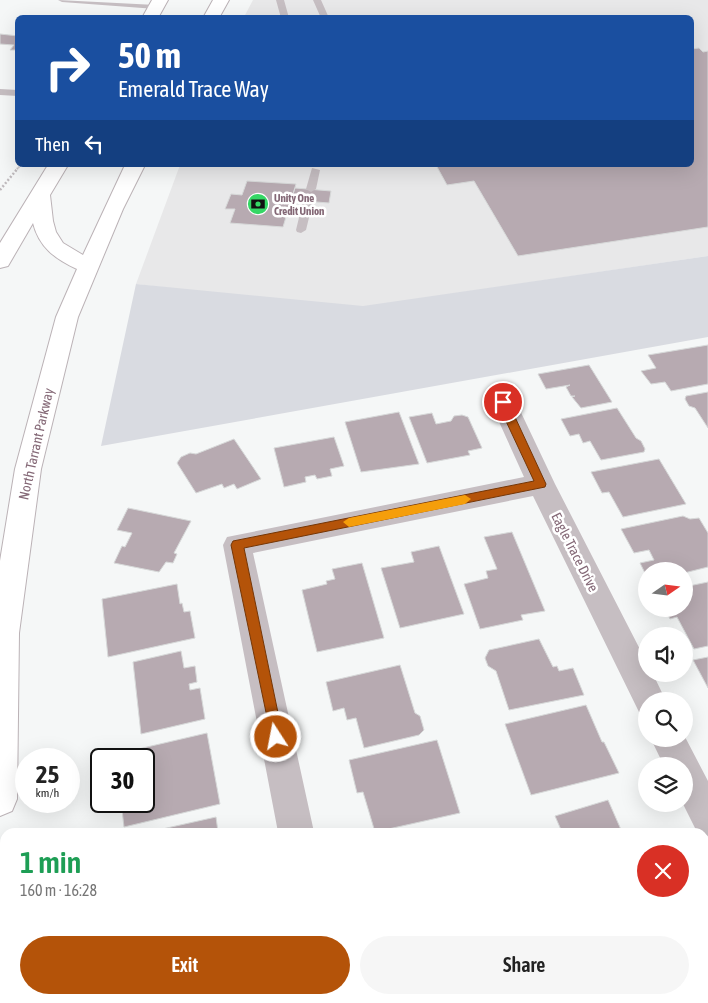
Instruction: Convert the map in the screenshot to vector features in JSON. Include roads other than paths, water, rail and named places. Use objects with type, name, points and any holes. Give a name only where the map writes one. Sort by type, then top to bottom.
[{"type":"main road","points":[[213,15],[221,0]]},
{"type":"main road","points":[[0,261],[57,167]]},
{"type":"main road","name":"North Tarrant Parkway","points":[[0,799],[4,633],[28,469],[68,317],[134,167]]},
{"type":"main road","points":[[40,194],[45,232],[56,250],[89,266]]},
{"type":"street","name":"Eagle Trace Drive","points":[[503,402],[541,484],[645,692]]},
{"type":"street","points":[[295,828],[237,545],[541,484]]},
{"type":"street","points":[[693,788],[708,818]]},
{"type":"lane","points":[[62,0],[155,8]]},
{"type":"lane","points":[[280,0],[284,15]]},
{"type":"lane","points":[[317,0],[324,15]]},
{"type":"lane","points":[[0,92],[15,93]]},
{"type":"lane","points":[[311,189],[314,170]]},
{"type":"lane","points":[[301,230],[308,201]]},
{"type":"place","name":"Unity One Credit Union","points":[[258,204]]}]
